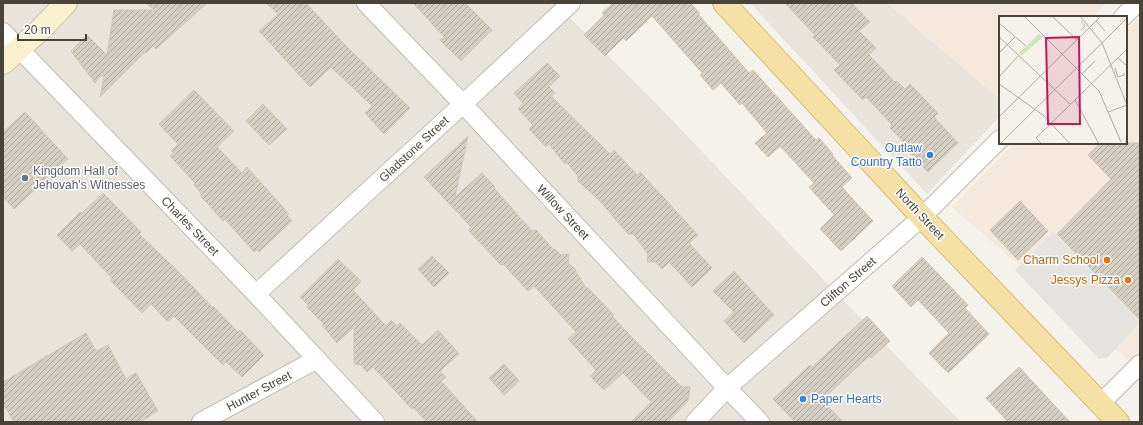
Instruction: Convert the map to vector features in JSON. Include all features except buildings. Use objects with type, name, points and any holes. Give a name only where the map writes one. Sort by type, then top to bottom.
[{"type":"main road","name":"North Street","points":[[724,3],[922,217],[1118,422]]},
{"type":"street","points":[[3,63],[39,31],[66,3]]},
{"type":"street","name":"Willow Street","points":[[366,3],[463,104],[760,422]]},
{"type":"street","name":"Gladstone Street","points":[[256,294],[571,3]]},
{"type":"street","points":[[1123,16],[1136,3]]},
{"type":"street","name":"Charles Street","points":[[3,32],[256,294],[375,422]]},
{"type":"street","name":"Clifton Street","points":[[695,422],[727,388],[922,217],[999,140]]},
{"type":"street","name":"Hunter Street","points":[[201,422],[317,359]]},
{"type":"street","points":[[1100,404],[1140,364]]},
{"type":"shaded area","points":[[3,3],[555,3],[651,98],[961,422],[3,422]]},
{"type":"shaded area","points":[[750,3],[887,3],[999,98],[999,117],[927,194]]},
{"type":"shaded area","points":[[887,3],[1106,3],[1093,16],[999,16],[999,98]]},
{"type":"shaded area","points":[[1140,16],[1140,371],[952,207],[1014,144],[1127,144],[1127,29]]},
{"type":"shaded area","points":[[1053,232],[1140,322],[1107,358],[1099,359],[1015,270]]},
{"type":"place","name":"Outlaw Country Tatto","points":[[930,155]]},
{"type":"place","name":"Kingdom Hall of Jehovah's Witnesses","points":[[25,178]]},
{"type":"place","name":"Charm School","points":[[1107,260]]},
{"type":"place","name":"Jessys Pizza","points":[[1128,280]]},
{"type":"place","name":"Paper Hearts","points":[[803,399]]}]
